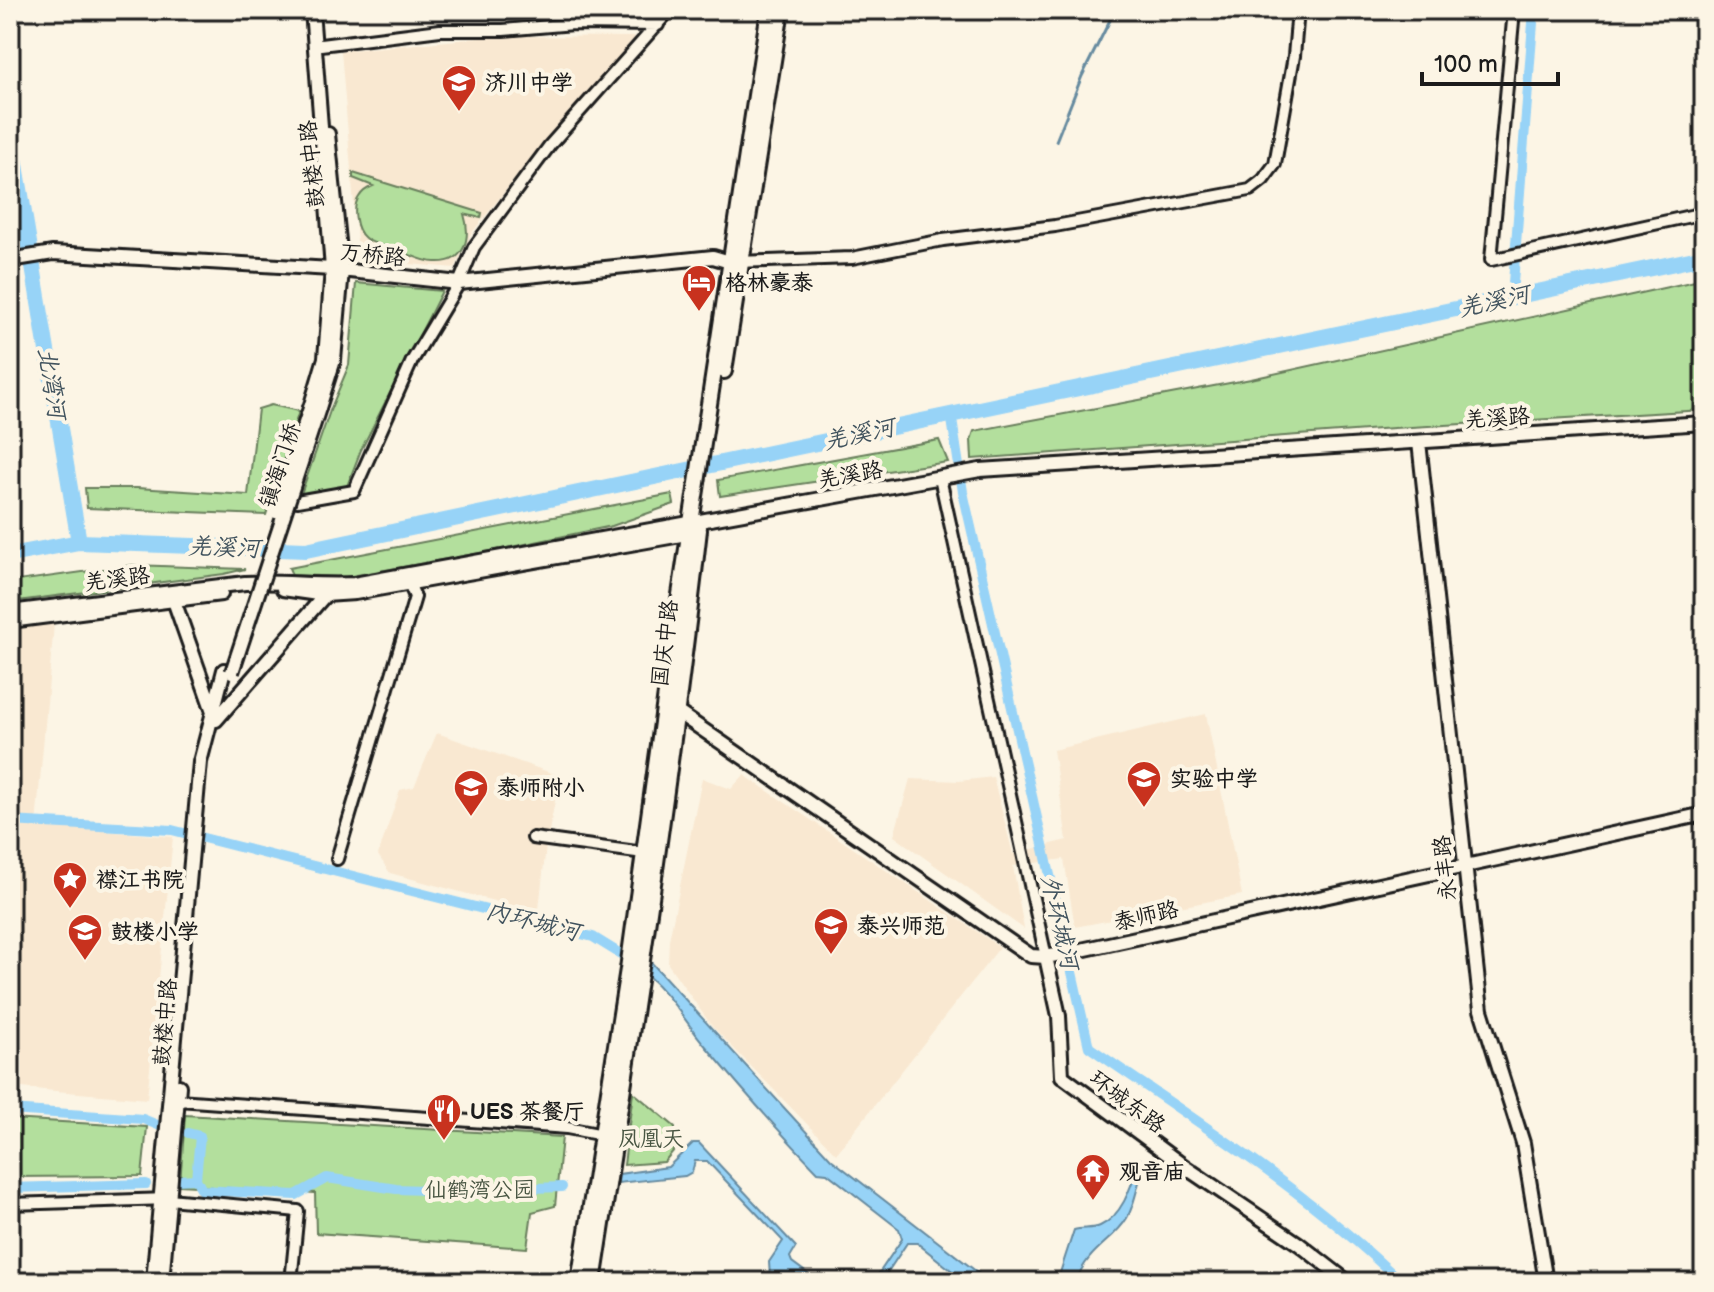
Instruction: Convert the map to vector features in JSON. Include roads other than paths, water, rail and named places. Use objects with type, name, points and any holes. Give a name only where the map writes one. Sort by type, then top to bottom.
[{"type":"main road","points":[[737,262],[769,10]]},
{"type":"main road","points":[[737,262],[781,10]]},
{"type":"main road","name":"国庆中路","points":[[638,947],[644,853],[665,702],[737,262]]},
{"type":"main road","name":"国庆中路","points":[[593,1282],[634,972],[678,712],[695,527]]},
{"type":"main road","name":"国庆中路","points":[[579,1282],[634,972]]},
{"type":"street","points":[[312,10],[337,269]]},
{"type":"street","name":"鼓楼中路","points":[[314,408],[334,360],[337,269],[320,10]]},
{"type":"street","points":[[297,501],[354,491],[412,361],[459,283],[474,247],[513,193],[602,84],[670,10]]},
{"type":"street","points":[[737,262],[852,258],[943,240],[1055,226],[1250,190],[1263,180],[1275,164],[1294,56],[1298,10]]},
{"type":"street","points":[[1514,10],[1491,260],[1704,213]]},
{"type":"street","points":[[321,45],[440,30],[503,30],[574,24],[658,25]]},
{"type":"street","name":"万桥路","points":[[10,260],[53,253],[337,269],[459,283],[713,257],[737,262]]},
{"type":"street","name":"镇海门桥","points":[[196,834],[200,762],[314,408]]},
{"type":"street","name":"羌溪路","points":[[10,612],[244,590],[325,591],[354,584],[407,579],[695,527],[980,470],[1704,423]]},
{"type":"street","name":"永丰路","points":[[1419,442],[1481,1010],[1523,1143],[1546,1282]]},
{"type":"street","points":[[665,702],[1031,956],[1051,956],[940,478]]},
{"type":"street","points":[[337,859],[415,597],[407,579]]},
{"type":"street","name":"羌溪路","points":[[10,621],[280,581],[325,591]]},
{"type":"street","points":[[214,715],[325,591]]},
{"type":"street","points":[[177,596],[209,679],[226,677],[236,689],[305,607],[305,599],[300,592]]},
{"type":"street","points":[[177,596],[214,715]]},
{"type":"street","name":"泰师路","points":[[1051,956],[1704,814]]},
{"type":"street","points":[[153,1282],[165,1199],[196,834]]},
{"type":"street","name":"鼓楼中路","points":[[162,1282],[165,1199],[178,1100],[196,834]]},
{"type":"street","points":[[533,838],[644,853]]},
{"type":"street","name":"环城东路","points":[[1051,956],[1059,1016],[1062,1076],[1348,1282]]},
{"type":"street","points":[[178,1100],[567,1128],[603,1135]]},
{"type":"street","points":[[10,1204],[165,1199],[298,1211],[291,1282]]},
{"type":"water","points":[[650,961],[831,1159],[990,1282],[966,1282],[917,1243],[907,1243],[881,1282],[873,1282],[902,1239],[899,1229],[827,1173],[818,1172],[788,1141],[648,976]]},
{"type":"water","points":[[693,1143],[699,1143],[796,1247],[790,1257],[792,1262],[819,1282],[787,1282],[770,1277],[769,1262],[783,1241],[707,1161],[695,1161],[692,1172],[685,1176],[618,1183],[619,1174],[668,1167]]},
{"type":"water","points":[[1140,1159],[1144,1162],[1135,1198],[1122,1226],[1087,1261],[1076,1282],[1057,1282],[1074,1230],[1100,1226],[1115,1214],[1126,1197]]},
{"type":"waterway","points":[[1056,141],[1082,76],[1115,10]]},
{"type":"waterway","points":[[1512,296],[1534,10]]},
{"type":"waterway","name":"北湾河","points":[[10,129],[79,542]]},
{"type":"waterway","name":"羌溪河","points":[[10,555],[79,542],[306,550],[1704,257]]},
{"type":"waterway","name":"外环城河","points":[[951,413],[963,492],[1089,1047],[1289,1187],[1401,1282]]},
{"type":"waterway","name":"内环城河","points":[[10,821],[172,830],[593,937],[632,961]]},
{"type":"waterway","points":[[10,1110],[143,1119],[160,1126]]},
{"type":"waterway","points":[[188,1133],[200,1136],[196,1179],[202,1190],[296,1195],[327,1178],[396,1189],[451,1191],[562,1187]]},
{"type":"waterway","points":[[177,1180],[196,1179]]},
{"type":"waterway","points":[[10,1188],[146,1184]]},
{"type":"place","name":"济川中学","points":[[459,113]]},
{"type":"place","name":"格林豪泰","points":[[699,313]]},
{"type":"place","name":"实验中学","points":[[1144,809]]},
{"type":"place","name":"泰师附小","points":[[471,818]]},
{"type":"place","name":"襟江书院","points":[[70,910]]},
{"type":"place","name":"泰兴师范","points":[[831,956]]},
{"type":"place","name":"鼓楼小学","points":[[85,962]]},
{"type":"place","name":"UES 茶餐厅","points":[[444,1142]]},
{"type":"place","name":"观音庙","points":[[1093,1202]]},
{"type":"park label","name":"凤凰天","points":[[651,1138]]},
{"type":"park label","name":"仙鹤湾公园","points":[[480,1189]]}]
